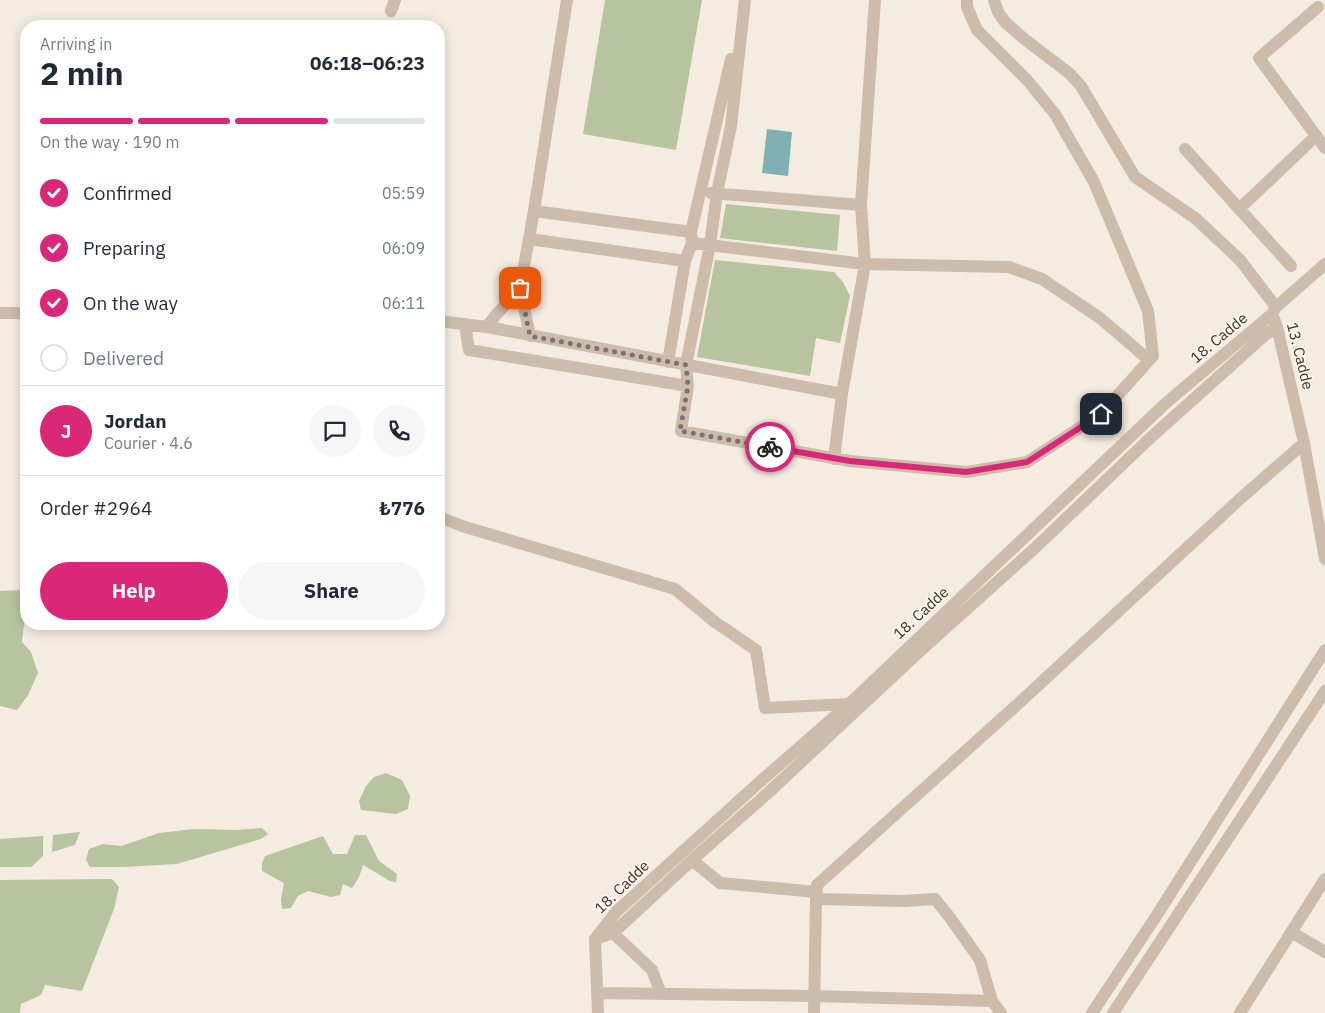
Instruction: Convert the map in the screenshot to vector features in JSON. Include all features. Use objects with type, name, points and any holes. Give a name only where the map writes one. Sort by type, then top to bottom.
[{"type":"street","points":[[530,336],[520,288],[567,0]]},
{"type":"street","points":[[668,362],[685,261],[692,237],[744,0]]},
{"type":"street","points":[[744,0],[731,126],[686,365],[688,386],[680,431],[834,459],[966,472],[1027,462],[1101,414],[1153,356],[1148,311],[1094,182],[1055,114],[1027,80],[977,30],[967,7],[967,0]]},
{"type":"street","points":[[834,459],[842,394],[864,264],[861,205],[875,0]]},
{"type":"street","name":"13. Cadde","points":[[994,0],[998,12],[1005,22],[1069,73],[1081,86],[1135,177],[1195,218],[1240,260],[1274,310],[1276,327],[1304,443],[1325,559]]},
{"type":"street","points":[[1319,7],[1259,58],[1325,148]]},
{"type":"street","points":[[1239,209],[1316,136]]},
{"type":"street","points":[[1185,150],[1291,266]]},
{"type":"street","points":[[701,192],[861,205]]},
{"type":"street","points":[[534,211],[692,237],[710,245],[864,264],[1009,267],[1042,280],[1100,318],[1149,360]]},
{"type":"street","points":[[529,239],[685,261]]},
{"type":"street","name":"18. Cadde","points":[[594,939],[616,912],[849,704],[1167,402],[1325,264]]},
{"type":"street","points":[[487,327],[494,316],[520,288]]},
{"type":"street","points":[[0,313],[20,313]]},
{"type":"street","points":[[445,322],[487,327],[842,394]]},
{"type":"street","points":[[465,324],[469,350],[688,386]]},
{"type":"street","name":"18. Cadde","points":[[594,939],[613,933],[1035,548],[1155,434],[1276,327]]},
{"type":"street","points":[[630,377],[632,354]]},
{"type":"street","points":[[814,1013],[817,885],[1019,703],[1240,498],[1304,443]]},
{"type":"street","points":[[445,519],[675,589],[715,622],[756,650],[766,708],[849,704]]},
{"type":"street","points":[[1092,1013],[1155,918],[1325,650]]},
{"type":"street","points":[[1113,1013],[1325,691]]},
{"type":"street","points":[[692,860],[720,883],[817,896],[904,901],[935,899],[980,960],[992,1001],[1001,1013]]},
{"type":"street","points":[[1240,1013],[1325,879]]},
{"type":"street","points":[[1291,932],[1325,952]]},
{"type":"street","points":[[613,933],[652,970],[662,994]]},
{"type":"street","points":[[594,939],[598,1013]]},
{"type":"street","points":[[598,993],[992,1001]]},
{"type":"green space","points":[[605,0],[702,0],[676,150],[583,134]]},
{"type":"green space","points":[[726,204],[840,215],[837,251],[720,238]]},
{"type":"green space","points":[[715,260],[834,272],[843,282],[850,296],[840,343],[816,338],[810,376],[697,357]]},
{"type":"green space","points":[[20,590],[20,630],[23,630],[22,642],[31,652],[38,673],[28,695],[17,710],[0,706],[0,591]]},
{"type":"green space","points":[[386,773],[402,780],[410,796],[408,809],[396,814],[361,810],[359,801],[366,786],[374,777]]},
{"type":"green space","points":[[262,828],[268,834],[261,839],[177,864],[90,867],[86,860],[89,849],[103,844],[121,846],[159,833],[194,829],[235,830]]},
{"type":"green space","points":[[80,832],[75,845],[52,852],[53,835]]},
{"type":"green space","points":[[355,835],[366,835],[379,861],[397,874],[396,882],[390,881],[363,865],[359,877],[352,888],[343,884],[340,895],[331,897],[308,891],[298,896],[291,908],[282,909],[281,899],[284,883],[262,871],[262,863],[265,856],[323,836],[333,854],[347,854]]},
{"type":"green space","points":[[43,836],[43,856],[31,867],[0,867],[0,839]]},
{"type":"green space","points":[[112,879],[119,887],[114,909],[82,991],[45,985],[41,995],[21,1004],[20,1013],[0,1013],[0,880]]},
{"type":"water","points":[[767,129],[792,132],[788,176],[762,173]]},
{"type":"way so far","points":[[520,288],[530,336],[686,365],[688,386],[680,431],[770,447]]},
{"type":"route","points":[[770,447],[834,459],[966,472],[1027,462],[1101,414]]}]
